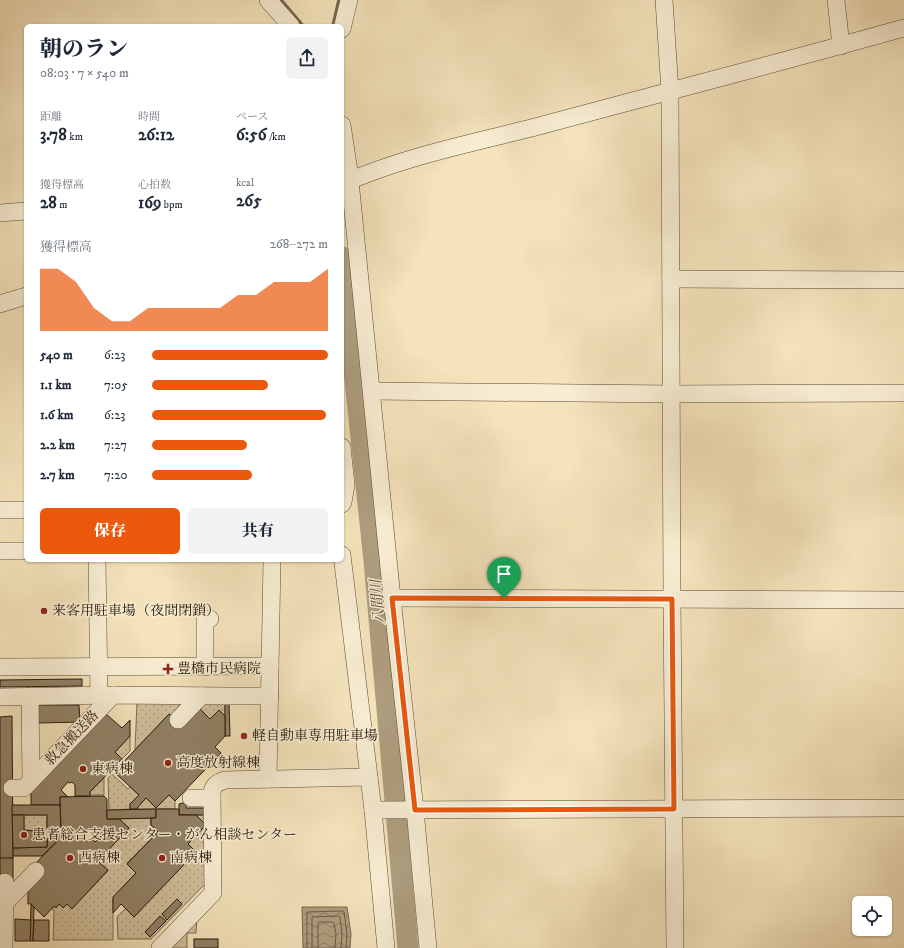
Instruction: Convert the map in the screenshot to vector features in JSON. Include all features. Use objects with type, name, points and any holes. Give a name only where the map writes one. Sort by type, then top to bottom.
[{"type":"street","points":[[268,0],[289,24]]},
{"type":"street","points":[[343,24],[349,0]]},
{"type":"street","points":[[664,0],[670,91],[675,948]]},
{"type":"street","points":[[836,0],[841,46]]},
{"type":"street","points":[[346,182],[417,157],[532,128],[904,28]]},
{"type":"street","points":[[344,154],[346,182],[372,391],[412,810],[428,948]]},
{"type":"street","points":[[0,213],[24,211]]},
{"type":"street","points":[[671,279],[904,280]]},
{"type":"street","points":[[0,304],[24,297]]},
{"type":"street","points":[[372,391],[671,394],[904,393]]},
{"type":"street","points":[[344,466],[346,485],[344,496]]},
{"type":"street","points":[[0,510],[24,510]]},
{"type":"street","points":[[0,551],[24,551]]},
{"type":"street","points":[[97,562],[99,667],[106,695]]},
{"type":"street","points":[[268,779],[272,562]]},
{"type":"street","points":[[343,562],[368,777],[377,810],[386,948]]},
{"type":"street","points":[[392,598],[904,600]]},
{"type":"street","points":[[205,667],[205,619],[210,619]]},
{"type":"street","points":[[0,667],[270,666]]},
{"type":"street","points":[[0,697],[106,695],[270,696]]},
{"type":"street","name":"救急搬送路","points":[[12,788],[24,788],[106,695]]},
{"type":"street","name":"救急搬送路","points":[[30,696],[31,780]]},
{"type":"street","points":[[178,720],[201,696]]},
{"type":"street","points":[[160,948],[213,893],[202,798],[218,782],[225,780],[368,777]]},
{"type":"street","points":[[377,810],[904,808]]},
{"type":"street","points":[[4,904],[36,871]]},
{"type":"street","points":[[4,948],[5,882]]},
{"type":"shaded area","points":[[137,702],[187,703],[174,719],[169,714],[135,750]]},
{"type":"shaded area","points":[[202,703],[225,704],[225,716],[219,710],[210,719],[201,711]]},
{"type":"shaded area","points":[[130,736],[130,751],[122,759],[115,752]]},
{"type":"shaded area","points":[[112,774],[128,789],[130,787],[139,795],[130,804],[130,809],[109,810],[108,778]]},
{"type":"shaded area","points":[[104,778],[104,795],[90,795],[90,792]]},
{"type":"shaded area","points":[[169,795],[175,801],[175,809],[137,809],[146,798],[156,808]]},
{"type":"shaded area","points":[[24,815],[47,815],[47,839],[36,839],[35,831],[24,830]]},
{"type":"shaded area","points":[[196,815],[207,815],[207,882],[151,939],[118,939],[117,917],[126,908],[134,916],[196,852],[188,844],[206,825]]},
{"type":"shaded area","points":[[151,818],[151,825],[158,832],[127,863],[136,873],[113,897],[113,940],[53,940],[54,911],[52,909],[54,906],[56,907],[59,904],[63,908],[67,904],[72,908],[108,871],[98,861],[129,828],[119,819]]},
{"type":"shaded area","points":[[197,918],[196,933],[187,933],[187,948],[167,948]]},
{"type":"water","points":[[302,907],[347,907],[351,934],[350,948],[303,948]]},
{"type":"building","points":[[82,679],[82,686],[0,687],[0,680]]},
{"type":"building","points":[[225,704],[229,704],[230,736],[225,736]]},
{"type":"building","points":[[37,705],[79,705],[80,722],[37,723]]},
{"type":"building","name":"高度放射線棟","points":[[198,707],[210,719],[219,710],[225,716],[225,736],[215,747],[221,753],[175,801],[169,795],[156,808],[146,798],[137,809],[130,809],[130,804],[139,795],[114,772],[169,714],[181,725]]},
{"type":"building","name":"東病棟","points":[[106,714],[122,728],[130,720],[130,736],[115,752],[122,759],[90,792],[90,796],[75,796],[75,785],[72,782],[68,782],[61,790],[68,797],[60,797],[60,805],[31,805],[31,792]]},
{"type":"building","points":[[12,716],[13,858],[0,859],[0,717]]},
{"type":"building","name":"西病棟","points":[[104,796],[107,799],[107,819],[119,819],[129,828],[98,861],[108,870],[72,909],[67,904],[63,908],[59,904],[56,908],[54,906],[44,917],[31,904],[28,904],[28,889],[44,871],[36,863],[66,832],[61,832],[60,797]],"holes":[[[84,831],[97,831],[102,835],[95,842],[92,839],[88,842],[84,839]]]},
{"type":"building","points":[[179,804],[186,804],[186,808],[207,808],[207,815],[179,815]]},
{"type":"building","points":[[12,805],[60,805],[61,832],[66,832],[42,856],[13,856],[13,848],[47,847],[47,815],[12,815]]},
{"type":"building","points":[[156,809],[156,818],[107,819],[107,810]]},
{"type":"building","name":"南病棟","points":[[156,809],[179,809],[179,815],[196,815],[206,825],[188,844],[196,852],[134,917],[121,904],[113,913],[113,897],[136,873],[127,864],[158,832],[151,825],[151,818],[156,818]]},
{"type":"building","name":"患者総合支援センター・がん相談センター","points":[[12,815],[24,815],[24,830],[35,831],[36,839],[47,839],[47,847],[13,848]]},
{"type":"building","points":[[0,858],[13,858],[13,881],[0,881]]},
{"type":"building","points":[[177,899],[182,904],[167,920],[162,914]]},
{"type":"building","points":[[31,905],[34,907],[33,941],[30,941]]},
{"type":"building","points":[[160,916],[166,921],[150,937],[145,932]]},
{"type":"building","points":[[15,919],[31,920],[30,941],[15,941]]},
{"type":"building","points":[[34,920],[49,920],[49,941],[33,941]]},
{"type":"building","points":[[194,939],[218,939],[218,948],[194,948]]},
{"type":"waterway","points":[[281,0],[301,24]]},
{"type":"waterway","points":[[333,24],[339,0]]},
{"type":"waterway","name":"八間川","points":[[344,276],[374,561],[408,948]]},
{"type":"place","name":"来客用駐車場（夜間閉鎖）","points":[[44,611]]},
{"type":"place","name":"豊橋市民病院","points":[[168,669]]},
{"type":"place","name":"軽自動車専用駐車場","points":[[244,736]]},
{"type":"place","name":"高度放射線棟","points":[[168,763]]},
{"type":"place","name":"東病棟","points":[[83,769]]},
{"type":"place","name":"患者総合支援センター・がん相談センター","points":[[24,835]]},
{"type":"place","name":"西病棟","points":[[70,858]]},
{"type":"place","name":"南病棟","points":[[162,858]]},
{"type":"route","points":[[392,598],[504,598],[672,599],[674,809],[415,810],[392,598]]}]
